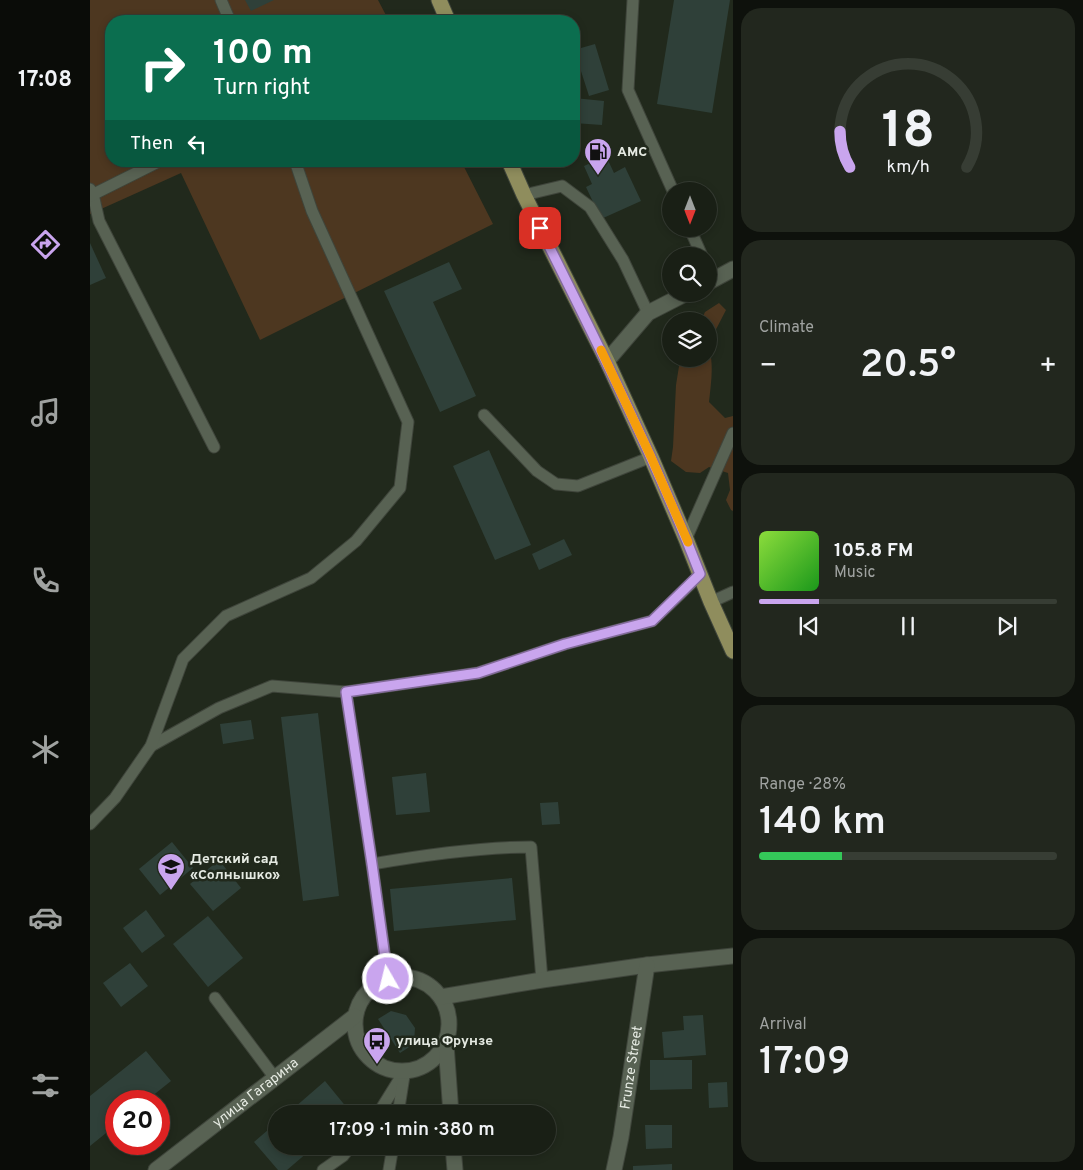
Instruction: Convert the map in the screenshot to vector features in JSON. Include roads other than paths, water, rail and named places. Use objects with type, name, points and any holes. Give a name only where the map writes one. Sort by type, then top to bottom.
[{"type":"main road","points":[[439,0],[445,15]]},
{"type":"main road","points":[[512,167],[607,361],[651,457],[710,602],[733,651]]},
{"type":"street","points":[[717,275],[733,269]]},
{"type":"street","points":[[607,361],[648,313],[669,302]]},
{"type":"street","points":[[441,997],[647,965],[733,956]]},
{"type":"street","name":"Frunze Street","points":[[614,1170],[621,1137],[647,965]]},
{"type":"street","points":[[446,1044],[439,1055],[429,1064],[417,1069],[404,1072],[390,1070],[377,1065],[367,1056],[359,1044],[355,1030],[359,1004],[366,993],[388,979],[412,978],[423,981],[433,988],[441,997],[448,1012],[450,1028],[446,1044],[450,1105]]},
{"type":"street","name":"улица Гагарина","points":[[156,1170],[356,1016]]},
{"type":"street","points":[[454,1155],[455,1170]]},
{"type":"lane","points":[[221,0],[227,15]]},
{"type":"lane","points":[[633,0],[628,90],[669,182]]},
{"type":"lane","points":[[147,167],[91,193],[99,220],[214,447]]},
{"type":"lane","points":[[90,824],[115,798],[151,746],[183,659],[226,616],[311,578],[356,541],[400,488],[408,422],[312,211],[297,167]]},
{"type":"lane","points":[[524,195],[562,186],[590,207],[623,260],[648,313]]},
{"type":"lane","points":[[484,415],[537,471],[556,484],[578,486],[651,457]]},
{"type":"lane","points":[[686,540],[733,433]]},
{"type":"lane","points":[[151,746],[219,708],[272,686],[346,692],[478,673],[565,644],[652,621],[700,574]]},
{"type":"lane","points":[[710,602],[733,592]]},
{"type":"lane","points":[[346,692],[388,979]]},
{"type":"lane","points":[[372,864],[414,856],[499,847],[531,847],[542,980]]},
{"type":"lane","points":[[214,998],[275,1078]]},
{"type":"lane","points":[[384,1105],[404,1072]]},
{"type":"lane","points":[[399,1105],[404,1072]]},
{"type":"lane","points":[[323,1170],[344,1155]]},
{"type":"lane","points":[[389,1170],[392,1155]]},
{"type":"place","name":"AMC","points":[[598,176]]},
{"type":"place","name":"Детский сад «Солнышко»","points":[[171,891]]},
{"type":"place","name":"улица Фрунзе","points":[[377,1065]]}]
